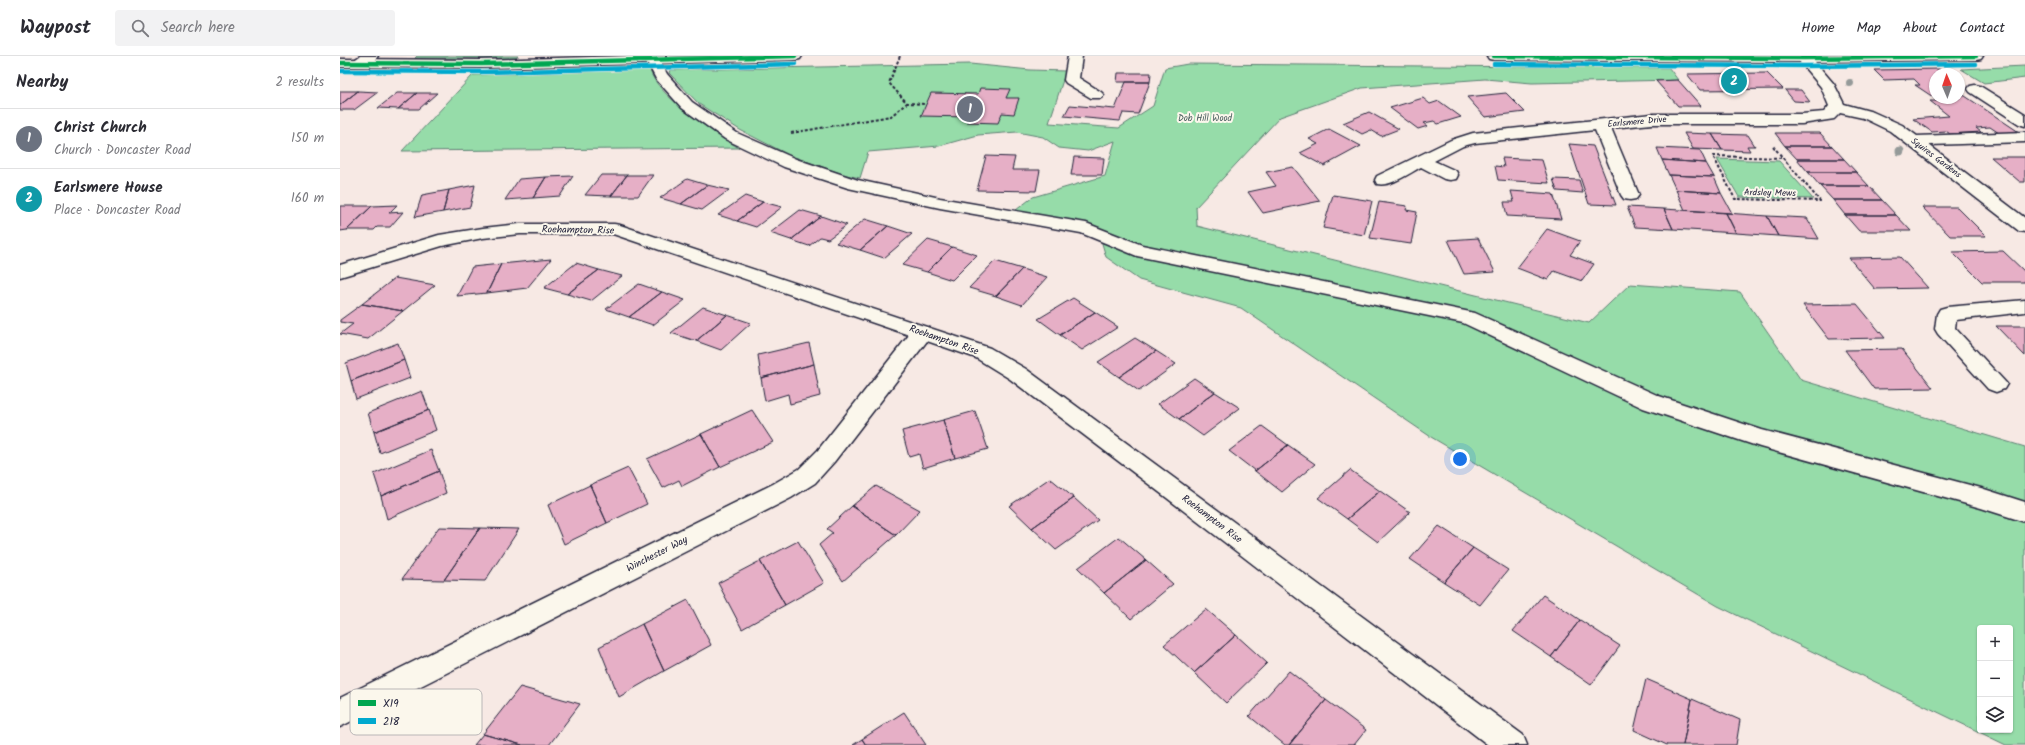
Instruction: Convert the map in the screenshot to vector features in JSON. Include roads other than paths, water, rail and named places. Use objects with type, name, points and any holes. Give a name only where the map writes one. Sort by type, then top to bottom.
[{"type":"main road","points":[[357,64],[371,56]]},
{"type":"main road","points":[[340,63],[482,64],[795,56]]},
{"type":"main road","points":[[1075,56],[1071,80],[1096,95]]},
{"type":"main road","points":[[1494,56],[1976,56]]},
{"type":"main road","points":[[1801,57],[1825,81],[1834,95],[1837,107]]},
{"type":"main road","points":[[653,60],[661,76],[687,105],[731,136],[790,163],[854,184],[940,203],[1086,228],[1137,250],[1202,262],[1468,318],[1651,402],[1760,438],[1981,498],[2025,512]]},
{"type":"main road","points":[[1975,89],[2025,121]]},
{"type":"main road","name":"Earlsmere Drive","points":[[1383,180],[1457,143],[1473,138],[1652,119],[1802,119],[1829,116],[1837,107]]},
{"type":"main road","name":"Squires Gardens","points":[[1837,107],[1883,121],[1914,141],[2025,226]]},
{"type":"main road","points":[[1601,124],[1630,195]]},
{"type":"main road","points":[[1914,141],[2025,138]]},
{"type":"main road","points":[[1421,161],[1450,175]]},
{"type":"main road","name":"Roehampton Rise","points":[[340,271],[439,241],[483,233],[527,229],[614,230],[654,241],[983,353],[1018,374],[1512,745]]},
{"type":"main road","points":[[1996,384],[1945,328],[1948,314],[2025,306]]},
{"type":"main road","name":"Winchester Way","points":[[388,689],[782,491],[807,476],[826,456],[922,332]]},
{"type":"main road","name":"Winchester Way","points":[[340,713],[350,708]]},
{"type":"place","name":"Earlsmere House","points":[[1734,81]]},
{"type":"place","name":"Christ Church","points":[[970,109]]},
{"type":"park label","name":"Dob Hill Wood","points":[[1205,118]]}]
